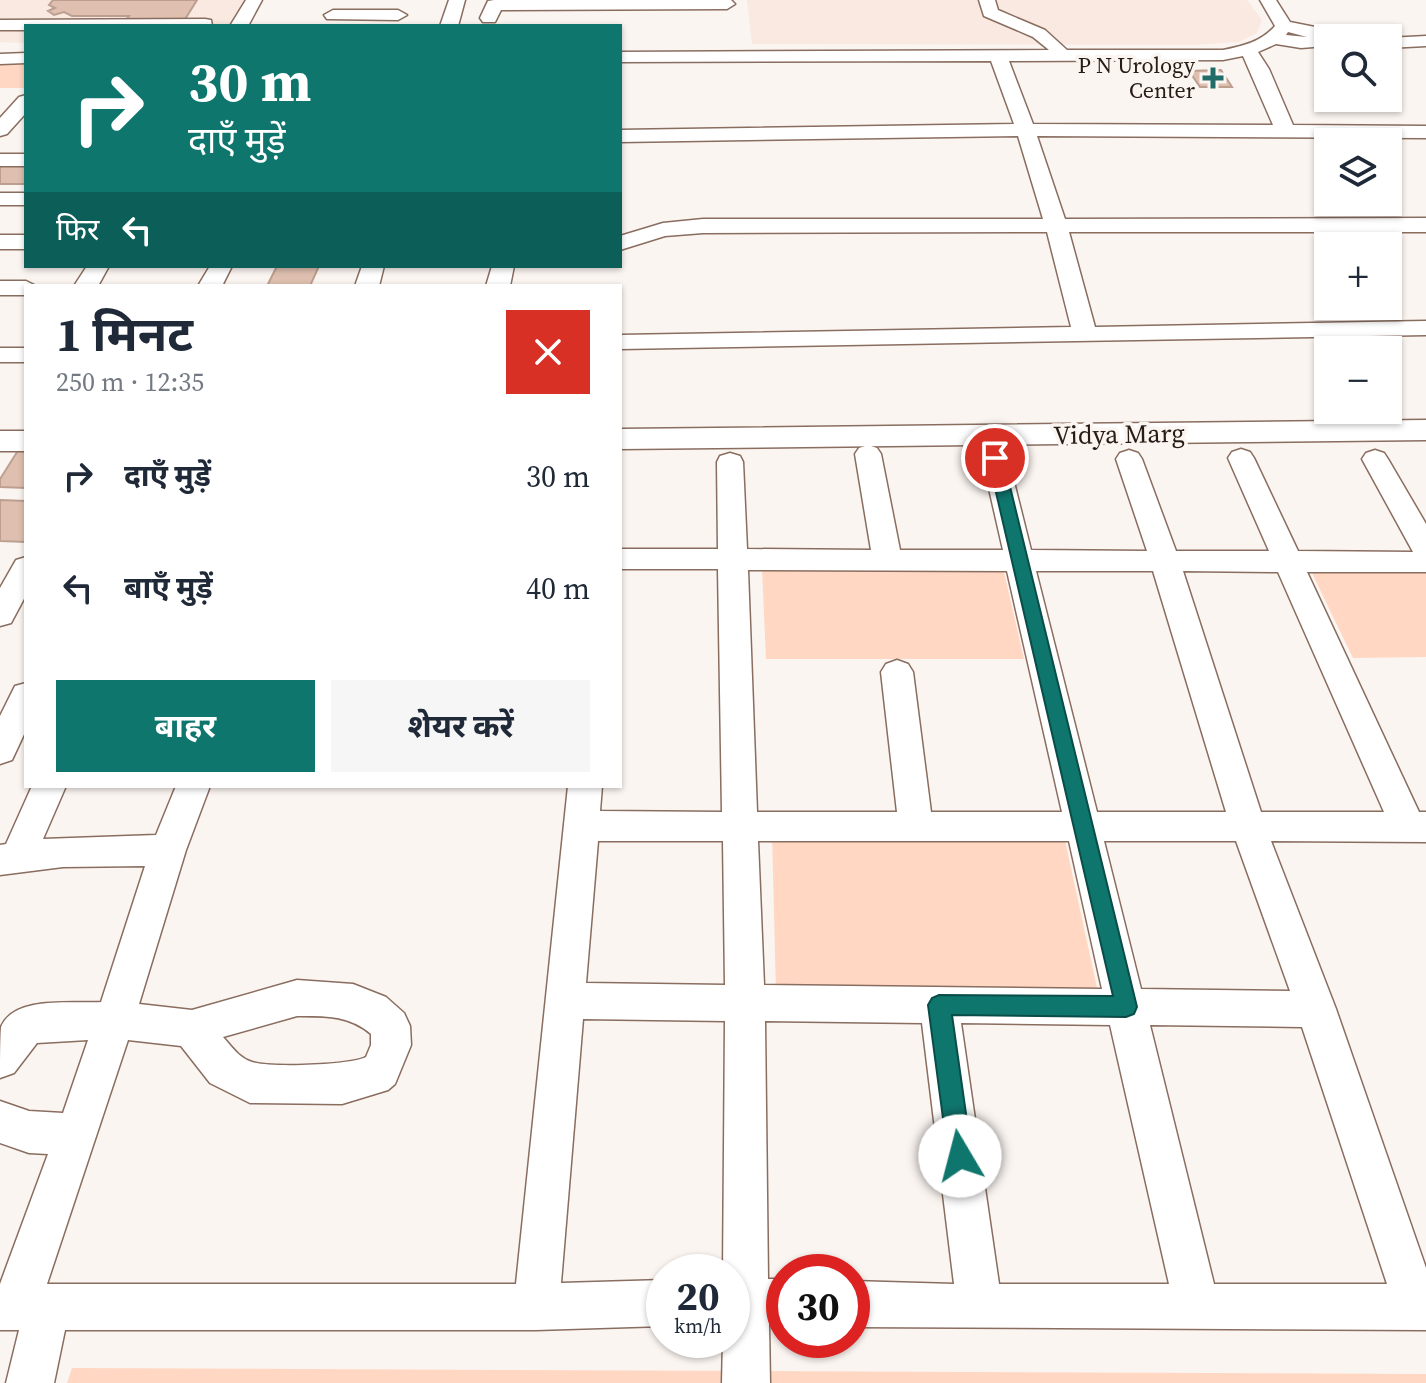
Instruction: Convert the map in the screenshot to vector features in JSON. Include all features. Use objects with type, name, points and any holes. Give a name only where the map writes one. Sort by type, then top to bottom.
[{"type":"main road","name":"Vidya Marg","points":[[622,418],[1426,413]]},
{"type":"main road","name":"Vidya Marg","points":[[622,439],[1426,430]]},
{"type":"street","points":[[240,24],[254,0]]},
{"type":"street","points":[[450,24],[457,0]]},
{"type":"street","points":[[987,0],[990,12],[1046,36],[1057,44],[1063,57]]},
{"type":"street","points":[[1268,0],[1279,33],[1301,43],[1314,42]]},
{"type":"street","points":[[683,26],[685,4]]},
{"type":"street","points":[[489,18],[494,5],[575,7],[685,4],[727,15],[728,56]]},
{"type":"street","points":[[0,25],[32,13],[37,6]]},
{"type":"street","points":[[333,15],[398,15]]},
{"type":"street","points":[[52,24],[207,21]]},
{"type":"street","points":[[0,25],[24,25]]},
{"type":"street","points":[[622,57],[1193,57],[1247,50],[1279,33]]},
{"type":"street","points":[[0,40],[24,40]]},
{"type":"street","points":[[1402,42],[1426,41]]},
{"type":"street","points":[[1247,50],[1263,71],[1275,117],[1287,131]]},
{"type":"street","points":[[998,57],[1027,130],[1058,227],[1085,333]]},
{"type":"street","points":[[0,59],[24,58]]},
{"type":"street","points":[[9,123],[22,94]]},
{"type":"street","points":[[622,136],[1027,130],[1426,132]]},
{"type":"street","points":[[0,160],[24,160]]},
{"type":"street","points":[[0,199],[24,199]]},
{"type":"street","points":[[622,242],[663,230],[703,226],[1426,225]]},
{"type":"street","points":[[0,242],[24,242]]},
{"type":"street","points":[[0,288],[24,288]]},
{"type":"street","points":[[622,342],[1426,328]]},
{"type":"street","points":[[0,355],[24,355]]},
{"type":"street","points":[[868,454],[887,560]]},
{"type":"street","points":[[995,458],[1022,560],[1197,1307]]},
{"type":"street","points":[[582,826],[1417,827],[1241,458]]},
{"type":"street","points":[[870,1304],[1421,1307],[1248,827],[1165,561],[1129,459]]},
{"type":"street","points":[[1375,459],[1426,549]]},
{"type":"street","points":[[730,462],[754,1301],[746,1383]]},
{"type":"street","points":[[622,559],[1426,562]]},
{"type":"street","points":[[0,615],[24,571]]},
{"type":"street","points":[[897,672],[916,827]]},
{"type":"street","points":[[0,751],[24,699]]},
{"type":"street","points":[[9,859],[48,788]]},
{"type":"street","points":[[30,1383],[22,1307],[168,850],[192,788]]},
{"type":"street","points":[[536,1307],[585,788]]},
{"type":"street","points":[[9,859],[63,852],[168,850]]},
{"type":"street","points":[[564,1001],[1316,1009]]},
{"type":"street","points":[[939,1005],[980,1307]]},
{"type":"street","points":[[0,1059],[27,1025],[115,1020],[192,1029]]},
{"type":"street","points":[[0,1122],[29,1132],[77,1135]]},
{"type":"street","points":[[22,1307],[536,1307],[646,1304]]},
{"type":"shaded area","points":[[0,0],[248,0],[233,24],[24,24],[24,43],[0,42]]},
{"type":"shaded area","points":[[747,0],[1247,0],[1262,20],[1257,33],[1239,42],[1193,45],[752,44]]},
{"type":"shaded area","points":[[0,55],[24,55],[24,88],[0,88]]},
{"type":"shaded area","points":[[762,568],[1003,568],[1024,659],[766,659]]},
{"type":"shaded area","points":[[1426,568],[1426,657],[1353,658],[1310,569]]},
{"type":"shaded area","points":[[772,833],[1064,836],[1099,997],[776,994]]},
{"type":"shaded area","points":[[72,1368],[1426,1374],[1426,1383],[67,1383]]},
{"type":"building","points":[[53,0],[197,0],[184,21],[125,21],[129,16],[72,16],[64,12],[54,15],[48,11],[55,8],[49,5]]},
{"type":"building","points":[[1221,70],[1232,87],[1200,87],[1189,71]]},
{"type":"building","points":[[0,166],[24,166],[24,184],[0,184]]},
{"type":"building","points":[[276,268],[318,268],[311,284],[268,284]]},
{"type":"building","points":[[19,449],[24,449],[24,488],[0,487],[0,479]]},
{"type":"building","points":[[0,500],[24,501],[24,542],[0,541]]},
{"type":"place","name":"P N Urology Center","points":[[1213,78]]},
{"type":"route","points":[[960,1156],[939,1005],[1126,1007],[1022,560],[995,458]]}]
